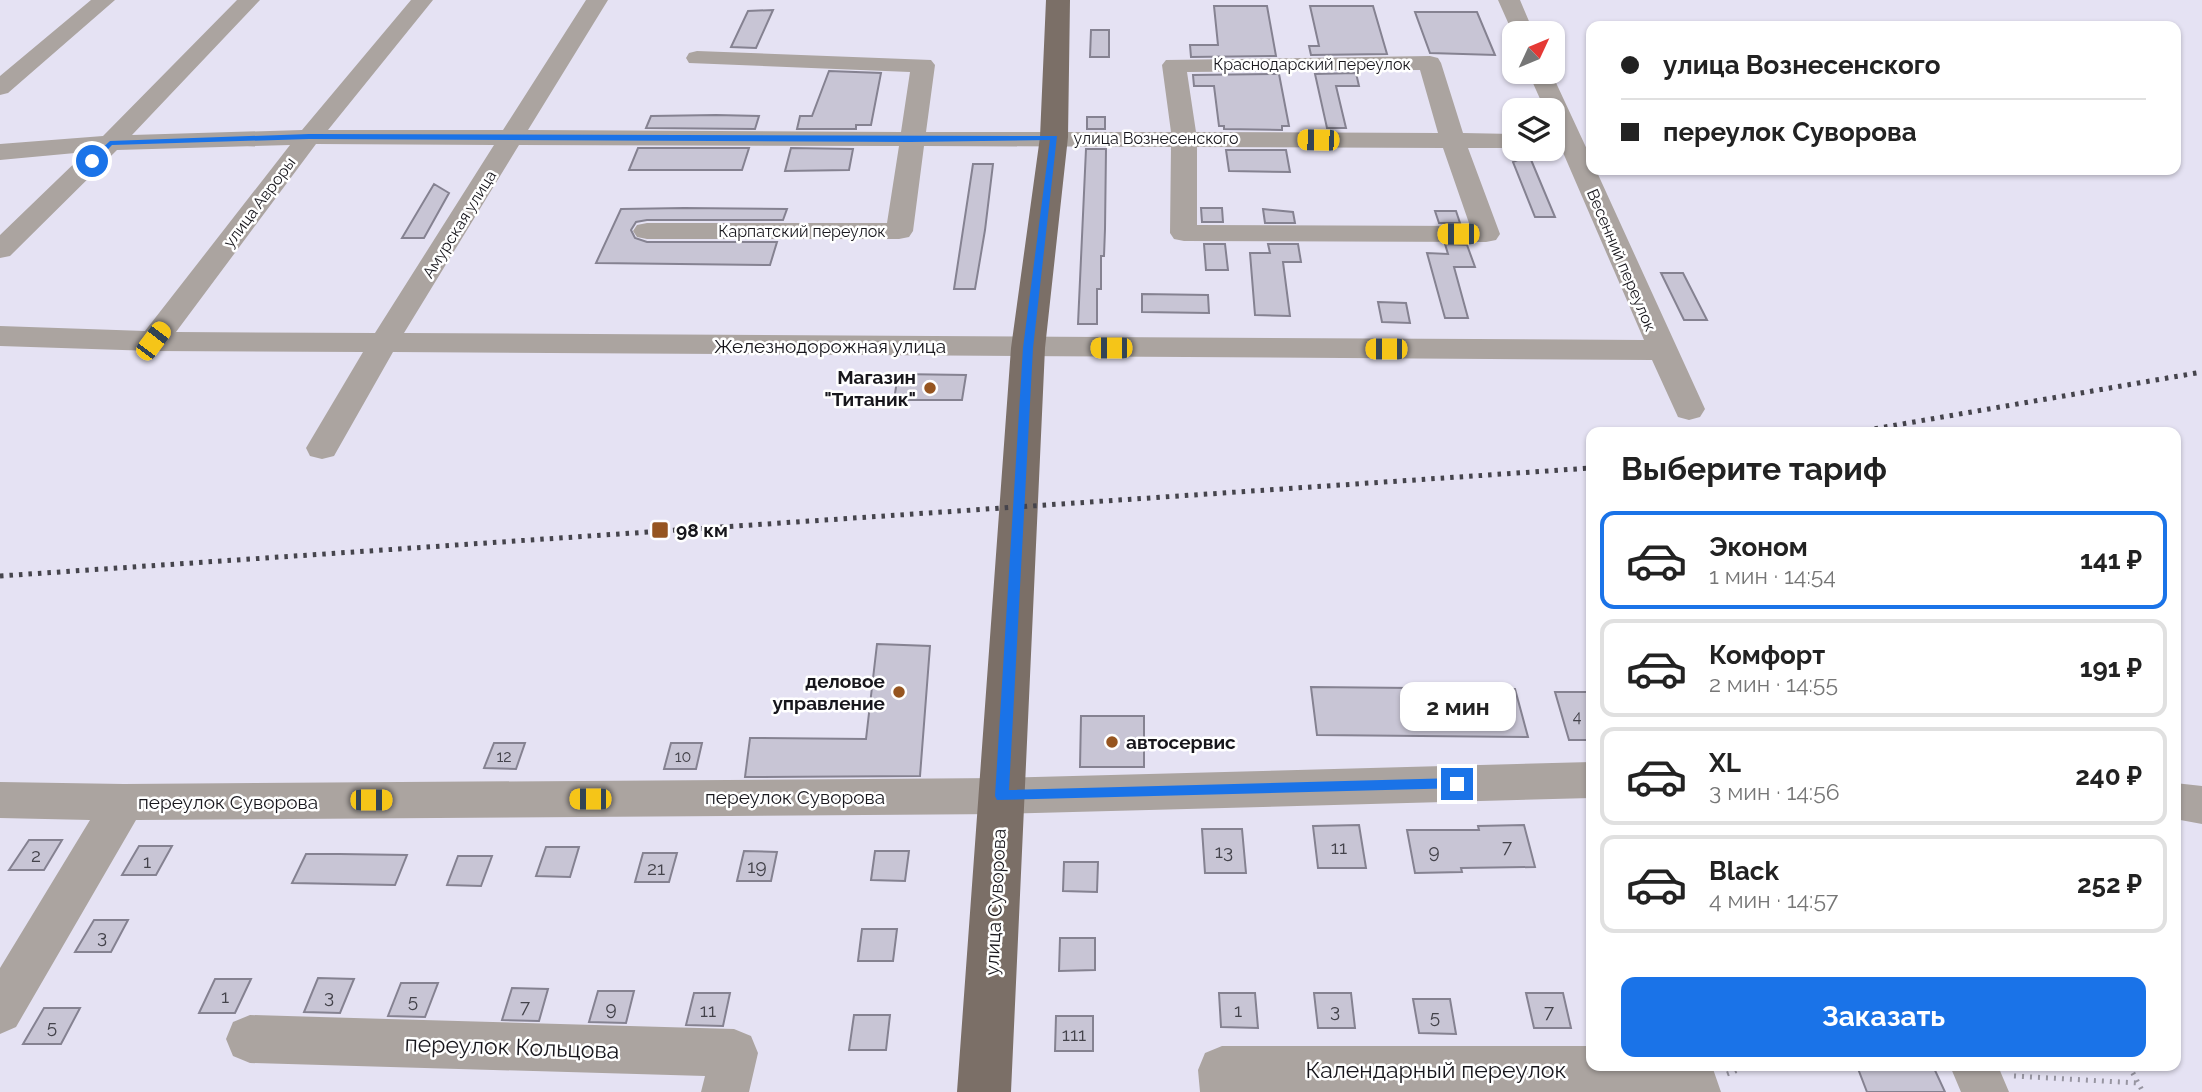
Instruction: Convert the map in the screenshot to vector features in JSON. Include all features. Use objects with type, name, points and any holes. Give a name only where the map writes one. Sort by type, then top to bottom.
[{"type":"main road","name":"улица Суворова","points":[[984,1092],[1028,348],[1054,137],[1058,0]]},
{"type":"street","points":[[0,88],[104,0]]},
{"type":"street","points":[[0,250],[110,143],[249,0]]},
{"type":"street","name":"улица Авроры","points":[[153,341],[309,137],[422,0]]},
{"type":"street","name":"Амурская улица","points":[[322,448],[383,343],[597,0]]},
{"type":"street","points":[[1509,0],[1518,21]]},
{"type":"street","points":[[0,54],[41,52]]},
{"type":"street","name":"Карпатский переулок","points":[[647,231],[899,232],[910,140],[923,65],[697,58]]},
{"type":"street","name":"Краснодарский переулок","points":[[1430,63],[1453,142],[1486,234],[1184,233],[1184,138],[1174,65],[1430,63]]},
{"type":"street","name":"улица Вознесенского","points":[[0,152],[110,143],[309,137],[910,140],[1054,137],[1502,141]]},
{"type":"street","name":"Весенний переулок","points":[[1565,148],[1689,409]]},
{"type":"street","name":"Железнодорожная улица","points":[[0,336],[153,341],[383,343],[1661,350]]},
{"type":"street","name":"переулок Суворова","points":[[0,800],[124,802],[1002,796],[1586,780]]},
{"type":"street","points":[[0,1011],[124,802]]},
{"type":"street","points":[[2181,802],[2202,805]]},
{"type":"street","name":"переулок Кольцова","points":[[250,1039],[734,1053],[725,1092]]},
{"type":"street","name":"Календарный переулок","points":[[1224,1092],[1222,1070],[1586,1070]]},
{"type":"street","name":"Календарный переулок","points":[[1690,1071],[1697,1092]]},
{"type":"path","points":[[2132,1071],[2143,1092]]},
{"type":"path","points":[[1979,1077],[2138,1083]]},
{"type":"building","points":[[1214,6],[1267,6],[1276,56],[1191,57],[1190,45],[1218,45]]},
{"type":"building","points":[[1310,6],[1373,6],[1387,54],[1311,55],[1309,46],[1319,46]]},
{"type":"building","points":[[773,10],[756,48],[731,47],[748,11]]},
{"type":"building","points":[[1415,12],[1477,12],[1495,55],[1430,53]]},
{"type":"building","points":[[1091,30],[1109,30],[1109,57],[1090,57]]},
{"type":"building","points":[[829,71],[881,73],[871,125],[856,125],[856,129],[797,129],[800,116],[812,116]]},
{"type":"building","points":[[1356,73],[1359,86],[1336,86],[1346,128],[1327,128],[1315,74]]},
{"type":"building","points":[[1279,74],[1289,126],[1282,126],[1282,130],[1224,129],[1224,126],[1219,126],[1214,86],[1194,86],[1193,75]]},
{"type":"building","points":[[651,116],[759,116],[755,129],[646,128]]},
{"type":"building","points":[[1087,117],[1105,117],[1105,129],[1087,129]]},
{"type":"building","points":[[638,148],[749,148],[742,170],[629,170]]},
{"type":"building","points":[[791,148],[853,149],[849,170],[785,171]]},
{"type":"building","points":[[1086,149],[1106,149],[1104,256],[1101,256],[1101,289],[1097,289],[1097,324],[1078,324]]},
{"type":"building","points":[[1226,150],[1286,150],[1290,172],[1229,171]]},
{"type":"building","points":[[1532,161],[1555,217],[1535,217],[1513,162]]},
{"type":"building","points":[[973,164],[993,164],[985,230],[975,289],[954,289]]},
{"type":"building","points":[[434,184],[449,193],[424,238],[402,238]]},
{"type":"building","points":[[1201,208],[1222,208],[1223,222],[1202,222]]},
{"type":"building","points":[[621,209],[787,209],[783,220],[647,220],[636,222],[631,230],[635,238],[647,242],[777,242],[770,265],[596,263]]},
{"type":"building","points":[[1263,209],[1293,212],[1295,223],[1265,223]]},
{"type":"building","points":[[1435,211],[1456,211],[1460,223],[1439,223]]},
{"type":"building","points":[[1204,244],[1225,244],[1228,270],[1206,270]]},
{"type":"building","points":[[1268,244],[1298,244],[1301,262],[1283,262],[1290,316],[1255,315],[1250,253],[1270,253]]},
{"type":"building","points":[[1445,244],[1467,245],[1475,267],[1454,267],[1468,318],[1445,318],[1427,253],[1448,254]]},
{"type":"building","points":[[1661,273],[1683,273],[1707,320],[1684,320]]},
{"type":"building","points":[[1142,294],[1208,295],[1209,313],[1142,312]]},
{"type":"building","points":[[1378,302],[1406,303],[1410,323],[1382,322]]},
{"type":"building","name":"Магазин \"Титаник\"","points":[[898,374],[966,375],[962,400],[894,400]]},
{"type":"building","name":"деловое управление","points":[[877,644],[930,646],[920,776],[745,777],[750,738],[866,739]]},
{"type":"building","points":[[1311,687],[1515,689],[1528,737],[1317,735]]},
{"type":"building","points":[[1555,692],[1586,692],[1586,740],[1569,740]]},
{"type":"building","name":"автосервис","points":[[1081,716],[1144,716],[1144,767],[1080,767]]},
{"type":"building","points":[[494,743],[525,743],[516,769],[484,768]]},
{"type":"building","points":[[671,743],[702,743],[696,769],[664,769]]},
{"type":"building","points":[[1359,825],[1366,868],[1318,868],[1313,826]]},
{"type":"building","points":[[1524,825],[1535,867],[1461,868],[1462,872],[1415,873],[1407,830],[1479,830],[1478,826]]},
{"type":"building","points":[[1202,829],[1242,829],[1246,873],[1205,873]]},
{"type":"building","points":[[29,840],[62,840],[44,870],[9,870]]},
{"type":"building","points":[[139,846],[172,846],[156,875],[122,875]]},
{"type":"building","points":[[546,847],[579,847],[570,877],[536,876]]},
{"type":"building","points":[[744,851],[777,852],[771,881],[737,881]]},
{"type":"building","points":[[875,851],[909,851],[905,881],[871,880]]},
{"type":"building","points":[[643,853],[677,853],[669,882],[635,882]]},
{"type":"building","points":[[306,854],[407,855],[395,885],[292,883]]},
{"type":"building","points":[[458,856],[492,856],[481,886],[447,885]]},
{"type":"building","points":[[1064,862],[1098,862],[1097,892],[1063,891]]},
{"type":"building","points":[[94,920],[128,920],[111,952],[75,952]]},
{"type":"building","points":[[862,929],[897,929],[893,961],[858,961]]},
{"type":"building","points":[[1060,938],[1095,938],[1095,970],[1059,971]]},
{"type":"building","points":[[318,978],[354,979],[340,1013],[304,1012]]},
{"type":"building","points":[[215,979],[251,979],[235,1013],[199,1013]]},
{"type":"building","points":[[401,983],[438,983],[425,1017],[388,1016]]},
{"type":"building","points":[[512,988],[548,989],[539,1021],[502,1020]]},
{"type":"building","points":[[598,991],[634,991],[626,1023],[589,1022]]},
{"type":"building","points":[[694,993],[730,993],[723,1026],[686,1025]]},
{"type":"building","points":[[1219,993],[1255,993],[1258,1028],[1221,1027]]},
{"type":"building","points":[[1314,993],[1351,993],[1355,1028],[1318,1028]]},
{"type":"building","points":[[1526,993],[1563,993],[1571,1028],[1534,1028]]},
{"type":"building","points":[[1413,999],[1450,999],[1456,1034],[1419,1033]]},
{"type":"building","points":[[44,1008],[80,1008],[61,1044],[23,1044]]},
{"type":"building","points":[[854,1015],[890,1015],[886,1050],[849,1050]]},
{"type":"building","points":[[1056,1016],[1093,1016],[1093,1051],[1055,1051]]},
{"type":"building","points":[[1859,1071],[1935,1071],[1945,1092],[1867,1092]]},
{"type":"railway","points":[[1885,427],[2202,372]]},
{"type":"railway","points":[[0,576],[1586,468]]},
{"type":"place","name":"Магазин \"Титаник\"","points":[[930,388]]},
{"type":"place","name":"98 км","points":[[660,530]]},
{"type":"place","name":"деловое управление","points":[[899,692]]},
{"type":"place","name":"автосервис","points":[[1112,742]]},
{"type":"route","points":[[92,161],[110,143],[309,137],[910,140],[1054,137],[1028,348],[1002,796],[1457,784]]}]
